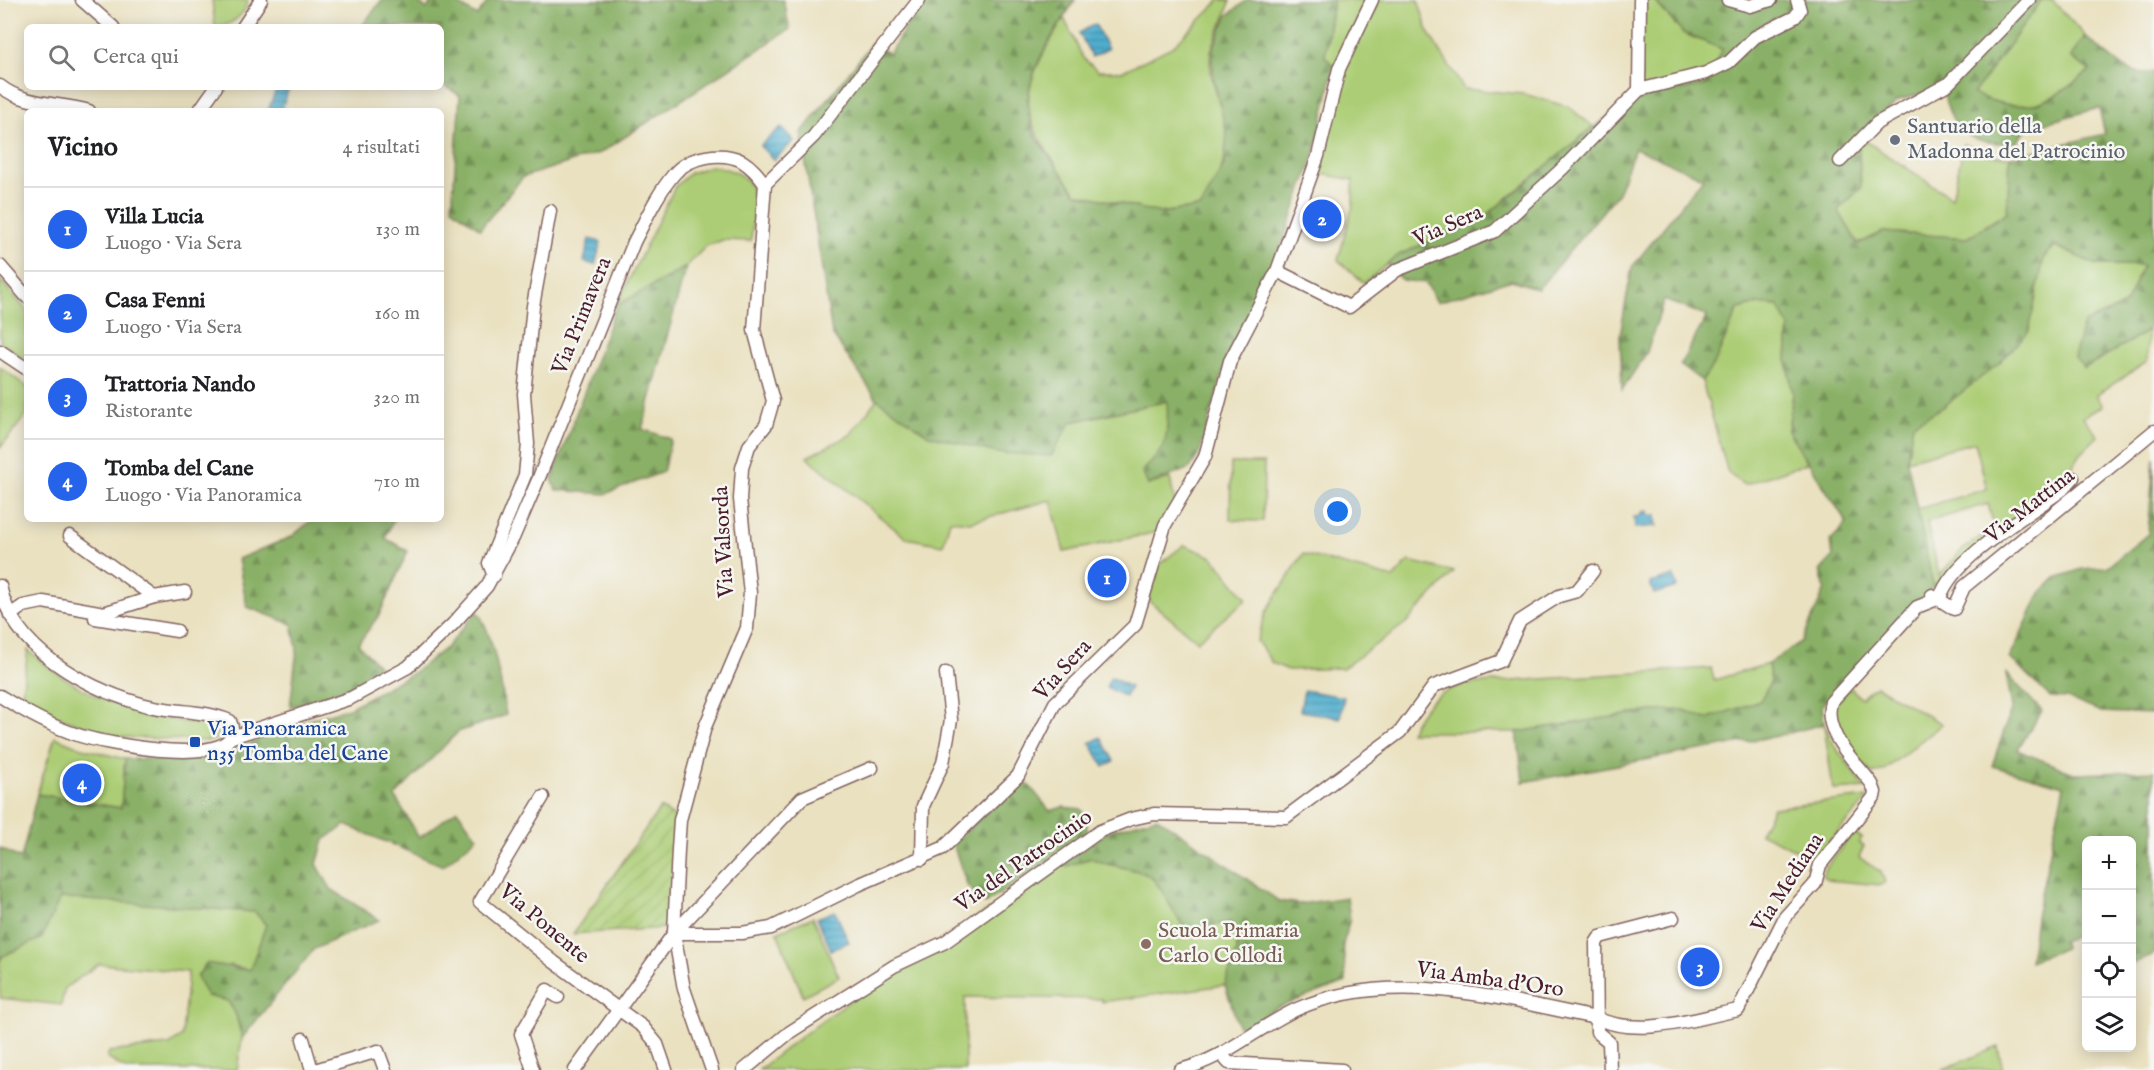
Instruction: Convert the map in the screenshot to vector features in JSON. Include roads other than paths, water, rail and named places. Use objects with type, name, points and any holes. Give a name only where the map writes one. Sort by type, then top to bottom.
[{"type":"street","points":[[82,0],[109,24]]},
{"type":"street","points":[[245,24],[261,0]]},
{"type":"street","points":[[765,184],[814,136],[920,0]]},
{"type":"street","name":"Via Sera","points":[[674,933],[742,933],[771,928],[858,885],[943,849],[1018,776],[1055,703],[1135,625],[1165,525],[1205,457],[1230,361],[1277,271],[1318,156],[1339,69],[1372,0]]},
{"type":"street","points":[[1640,0],[1640,94],[1706,73],[1729,62],[1755,37],[1795,17],[1800,10],[1797,0]]},
{"type":"street","points":[[1728,0],[1750,6],[1771,0]]},
{"type":"street","points":[[1840,161],[1877,123],[1948,84],[2029,0]]},
{"type":"street","points":[[0,86],[8,92],[27,99],[74,108]]},
{"type":"street","points":[[201,108],[214,90]]},
{"type":"street","name":"Via Sera","points":[[1277,271],[1349,307],[1398,270],[1495,231],[1640,94]]},
{"type":"street","points":[[1895,121],[1902,109]]},
{"type":"street","name":"Via Primavera","points":[[0,696],[49,725],[110,744],[144,749],[212,750],[223,746],[232,737],[351,698],[408,667],[453,624],[494,576],[538,480],[634,242],[658,196],[675,172],[696,159],[720,155],[747,164],[765,184]]},
{"type":"street","name":"Via Valsorda","points":[[712,1070],[684,988],[674,933],[680,820],[705,727],[747,628],[750,592],[740,499],[742,468],[749,446],[766,425],[773,401],[754,330],[765,184]]},
{"type":"street","name":"Via Primavera","points":[[494,576],[489,563],[525,475],[528,444],[524,394],[533,306],[550,211]]},
{"type":"street","points":[[0,266],[24,294]]},
{"type":"street","points":[[0,351],[24,367]]},
{"type":"street","name":"Via Mattina","points":[[1934,596],[1954,609],[1964,587],[2154,431]]},
{"type":"street","name":"Via Mattina","points":[[1872,784],[1835,736],[1828,713],[1831,702],[1917,607],[1934,596],[1967,559],[2062,490],[2073,478]]},
{"type":"street","points":[[70,536],[154,597]]},
{"type":"street","name":"Via del Patrocinio","points":[[744,1070],[790,1032],[894,966],[945,942],[1100,831],[1131,819],[1154,814],[1286,817],[1400,732],[1434,686],[1501,661],[1520,621],[1559,596],[1577,591],[1593,572]]},
{"type":"street","points":[[0,586],[10,615],[27,639],[75,675],[104,690],[141,704],[181,713],[217,716],[230,721],[233,729],[232,737]]},
{"type":"street","points":[[10,615],[23,606],[36,603],[104,613],[154,597],[185,592]]},
{"type":"street","points":[[36,603],[76,615],[177,631]]},
{"type":"street","points":[[922,859],[923,806],[943,763],[951,720],[946,673]]},
{"type":"street","points":[[575,1070],[674,933],[802,798],[872,768]]},
{"type":"street","name":"Via Mediana","points":[[1738,1010],[1785,917],[1815,884],[1820,865],[1871,803],[1875,792],[1872,784]]},
{"type":"street","name":"Via Ponente","points":[[543,797],[480,902],[618,1010]]},
{"type":"street","name":"Via Amba d'Oro","points":[[1596,1018],[1596,943],[1600,937],[1673,918]]},
{"type":"street","name":"Via Amba d'Oro","points":[[1180,1070],[1222,1056],[1297,1009],[1340,995],[1378,989],[1423,989],[1511,1001],[1596,1018],[1610,1024],[1655,1027],[1738,1010]]},
{"type":"street","points":[[533,1070],[521,1034],[547,990],[558,997]]},
{"type":"street","points":[[618,1010],[643,1027],[657,1044],[666,1070]]},
{"type":"street","points":[[1596,1018],[1597,1032],[1609,1042],[1610,1070]]},
{"type":"street","points":[[303,1039],[314,1070],[378,1051],[385,1070]]},
{"type":"street","points":[[1222,1056],[1229,1063],[1342,1070]]},
{"type":"water","points":[[1095,24],[1108,49],[1092,57],[1079,33]]},
{"type":"water","points":[[276,90],[288,91],[282,108],[269,108]]},
{"type":"water","points":[[781,127],[794,141],[774,160],[760,146]]},
{"type":"water","points":[[589,239],[601,242],[595,265],[584,262]]},
{"type":"water","points":[[1648,511],[1649,516],[1656,515],[1657,526],[1635,528],[1634,517],[1642,516],[1642,512]]},
{"type":"water","points":[[1674,576],[1677,587],[1654,594],[1650,583]]},
{"type":"water","points":[[1111,677],[1130,687],[1125,697],[1106,687]]},
{"type":"water","points":[[1304,690],[1344,697],[1340,718],[1300,711]]},
{"type":"water","points":[[1101,737],[1114,761],[1104,767],[1090,743]]},
{"type":"water","points":[[835,911],[849,942],[831,950],[817,918]]},
{"type":"place","name":"Santuario della Madonna del Patrocinio","points":[[1895,140]]},
{"type":"place","name":"Casa Fenni","points":[[1322,219]]},
{"type":"place","name":"Villa Lucia","points":[[1107,578]]},
{"type":"place","name":"Via Panoramica n35 Tomba del Cane","points":[[195,742]]},
{"type":"place","name":"Tomba del Cane","points":[[82,783]]},
{"type":"place","name":"Scuola Primaria Carlo Collodi","points":[[1146,944]]},
{"type":"place","name":"Trattoria Nando","points":[[1700,967]]}]
